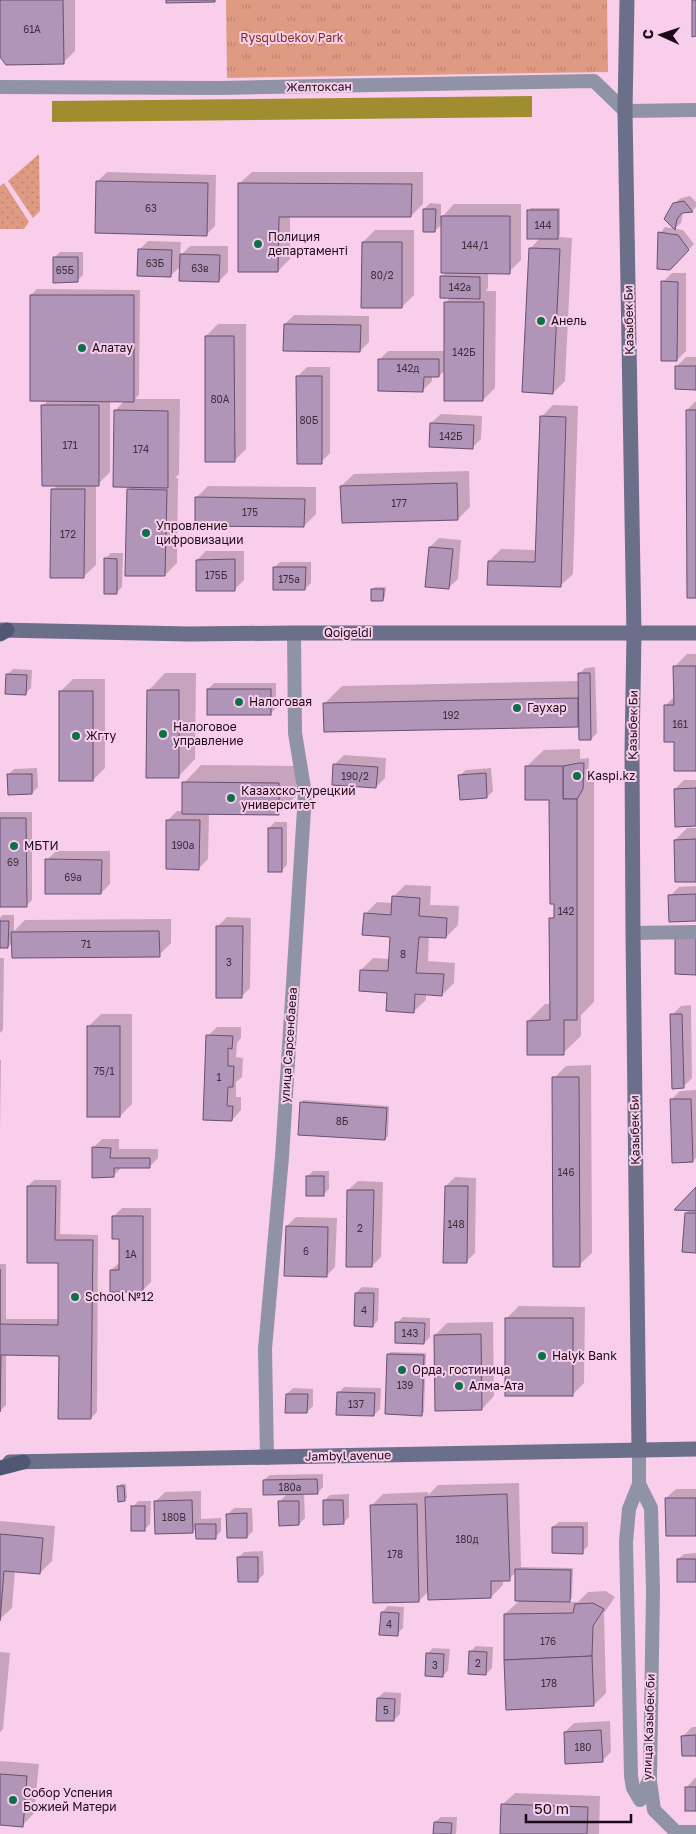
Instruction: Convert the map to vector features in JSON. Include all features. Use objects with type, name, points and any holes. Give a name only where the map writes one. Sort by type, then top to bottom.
[{"type":"main road","points":[[0,1458],[23,1462]]},
{"type":"main road","points":[[0,1468],[23,1462]]},
{"type":"street","name":"Қазыбек Би","points":[[627,0],[625,111],[634,634],[632,752],[633,933],[639,1450]]},
{"type":"street","name":"Желтоксан","points":[[0,87],[220,88],[594,81],[625,111]]},
{"type":"street","points":[[625,111],[696,110]]},
{"type":"street","name":"Qoigeldi","points":[[2,630],[189,634],[696,633]]},
{"type":"street","name":"улица Сарсенбаева","points":[[267,1458],[265,1349],[282,1158],[305,794],[295,733],[294,633]]},
{"type":"street","points":[[633,933],[696,932]]},
{"type":"street","name":"Jambyl avenue","points":[[0,1462],[696,1449]]},
{"type":"street","name":"улица Казыбек би","points":[[639,1450],[639,1484],[629,1509],[626,1542],[631,1776],[633,1788],[640,1800],[650,1778],[653,1591],[651,1508],[639,1484]]},
{"type":"street","points":[[650,1778],[654,1810],[676,1832],[696,1832]]},
{"type":"green space","name":"Rysqulbekov Park","points":[[226,0],[607,0],[608,72],[227,78]]},
{"type":"green space","points":[[39,154],[40,211],[33,218],[8,181]]},
{"type":"green space","points":[[4,183],[29,222],[24,229],[0,229],[0,186]]},
{"type":"shaded area","points":[[532,96],[532,117],[52,122],[52,101]]},
{"type":"building","points":[[0,0],[63,0],[64,64],[6,65],[0,57]]},
{"type":"building","points":[[166,0],[215,0],[215,2],[166,3]]},
{"type":"building","points":[[692,0],[696,0],[696,36],[692,37]]},
{"type":"building","points":[[96,181],[208,183],[207,236],[95,233]]},
{"type":"building","name":"Полиция департаменті","points":[[238,183],[412,184],[411,217],[279,217],[278,272],[238,272]]},
{"type":"building","points":[[684,201],[693,212],[682,213],[677,219],[675,230],[664,219],[673,203]]},
{"type":"building","points":[[423,209],[436,209],[435,232],[423,232]]},
{"type":"building","points":[[527,210],[558,210],[558,239],[527,239]]},
{"type":"building","points":[[441,216],[510,216],[510,274],[441,273]]},
{"type":"building","points":[[658,232],[678,235],[689,250],[670,270],[657,269]]},
{"type":"building","points":[[362,242],[402,242],[402,308],[361,308]]},
{"type":"building","name":"Анель","points":[[529,248],[560,249],[553,394],[522,392]]},
{"type":"building","points":[[138,249],[172,250],[171,277],[137,276]]},
{"type":"building","points":[[180,254],[220,255],[219,282],[179,281]]},
{"type":"building","points":[[53,257],[78,257],[78,282],[53,283]]},
{"type":"building","points":[[440,276],[480,277],[480,299],[440,298]]},
{"type":"building","points":[[661,281],[678,282],[677,361],[661,361]]},
{"type":"building","name":"Алатау","points":[[30,295],[134,295],[134,402],[30,401]]},
{"type":"building","points":[[444,302],[484,302],[483,401],[444,401]]},
{"type":"building","points":[[284,324],[361,325],[360,352],[283,351]]},
{"type":"building","points":[[205,336],[234,336],[235,462],[205,462]]},
{"type":"building","points":[[378,359],[439,359],[439,377],[424,377],[423,392],[378,391]]},
{"type":"building","points":[[675,366],[696,366],[696,390],[675,389]]},
{"type":"building","points":[[296,376],[322,376],[322,464],[297,464]]},
{"type":"building","points":[[41,405],[99,405],[99,486],[42,486]]},
{"type":"building","points":[[114,410],[168,411],[168,488],[113,487]]},
{"type":"building","points":[[686,410],[696,410],[696,598],[687,598]]},
{"type":"building","points":[[540,416],[566,417],[561,587],[487,585],[488,561],[535,562]]},
{"type":"building","points":[[430,423],[474,425],[473,449],[429,447]]},
{"type":"building","points":[[457,483],[458,520],[342,523],[340,486]]},
{"type":"building","points":[[51,489],[85,489],[84,578],[50,578]]},
{"type":"building","name":"Упровление цифровизации","points":[[127,489],[167,490],[165,576],[125,576]]},
{"type":"building","points":[[195,497],[305,499],[304,527],[195,526]]},
{"type":"building","points":[[429,547],[453,549],[449,589],[425,587]]},
{"type":"building","points":[[104,558],[117,559],[117,594],[104,594]]},
{"type":"building","points":[[235,559],[235,591],[196,591],[196,560]]},
{"type":"building","points":[[273,567],[306,567],[305,590],[273,590]]},
{"type":"building","points":[[371,589],[384,589],[383,601],[371,601]]},
{"type":"building","points":[[673,666],[696,666],[696,771],[674,771],[674,742],[664,742],[664,705],[674,705]]},
{"type":"building","points":[[578,673],[590,673],[591,740],[579,740]]},
{"type":"building","points":[[6,674],[27,675],[26,695],[5,694]]},
{"type":"building","name":"Налоговая","points":[[207,689],[271,689],[271,715],[207,715]]},
{"type":"building","name":"Налоговое управление","points":[[147,690],[179,690],[179,778],[146,778]]},
{"type":"building","name":"Жгту","points":[[59,691],[93,691],[93,781],[59,781]]},
{"type":"building","points":[[578,698],[578,727],[324,732],[323,703]]},
{"type":"building","points":[[584,763],[583,789],[577,799],[563,799],[563,766]]},
{"type":"building","points":[[333,764],[378,767],[376,788],[332,785]]},
{"type":"building","points":[[525,766],[563,766],[563,799],[577,799],[577,1020],[564,1020],[564,1055],[527,1055],[527,1021],[550,1020],[549,918],[554,918],[554,904],[550,904],[549,800],[525,800]]},
{"type":"building","points":[[486,773],[487,798],[460,800],[458,775]]},
{"type":"building","points":[[7,774],[32,774],[32,794],[8,795]]},
{"type":"building","name":"Казахско-турецкий университет","points":[[182,782],[279,783],[279,815],[182,814]]},
{"type":"building","points":[[696,788],[696,826],[675,827],[674,789]]},
{"type":"building","points":[[0,818],[26,818],[27,907],[0,907]]},
{"type":"building","points":[[166,820],[200,820],[199,870],[166,869]]},
{"type":"building","points":[[268,828],[282,828],[282,872],[268,872]]},
{"type":"building","points":[[696,839],[696,882],[675,882],[674,840]]},
{"type":"building","points":[[45,859],[102,860],[101,894],[45,894]]},
{"type":"building","points":[[696,894],[696,921],[669,922],[668,895]]},
{"type":"building","points":[[392,896],[420,898],[419,916],[447,918],[446,938],[419,937],[416,973],[444,974],[442,996],[415,994],[414,1013],[386,1011],[387,993],[359,991],[360,970],[388,971],[390,937],[362,935],[364,913],[391,915]]},
{"type":"building","points":[[0,921],[9,921],[8,948],[0,948]]},
{"type":"building","points":[[216,926],[243,926],[242,998],[216,998]]},
{"type":"building","points":[[159,931],[160,957],[12,958],[11,932]]},
{"type":"building","points":[[675,938],[696,938],[696,975],[675,974]]},
{"type":"building","points":[[670,1014],[682,1014],[684,1088],[672,1089]]},
{"type":"building","points":[[87,1026],[120,1026],[120,1117],[87,1117]]},
{"type":"building","points":[[206,1035],[233,1036],[232,1049],[228,1048],[228,1066],[234,1066],[233,1087],[228,1087],[227,1106],[233,1106],[232,1121],[203,1120]]},
{"type":"building","points":[[552,1077],[579,1077],[580,1267],[553,1267]]},
{"type":"building","points":[[670,1099],[691,1099],[693,1162],[672,1163]]},
{"type":"building","points":[[300,1102],[387,1108],[385,1140],[298,1135]]},
{"type":"building","points":[[92,1147],[111,1148],[110,1158],[150,1158],[150,1168],[114,1168],[114,1177],[92,1178]]},
{"type":"building","points":[[306,1176],[324,1176],[324,1196],[306,1196]]},
{"type":"building","name":"School №12","points":[[27,1186],[56,1186],[55,1240],[93,1240],[91,1419],[58,1419],[59,1356],[1,1355],[0,1412],[0,1324],[58,1325],[58,1263],[27,1263]]},
{"type":"building","points":[[445,1186],[468,1186],[467,1263],[443,1263]]},
{"type":"building","points":[[696,1187],[696,1211],[674,1210]]},
{"type":"building","points":[[347,1190],[374,1190],[372,1267],[346,1267]]},
{"type":"building","points":[[685,1213],[696,1213],[696,1253],[682,1252]]},
{"type":"building","points":[[112,1216],[143,1216],[143,1292],[110,1292],[110,1270],[119,1270],[119,1239],[112,1239]]},
{"type":"building","points":[[286,1226],[328,1227],[327,1277],[284,1276]]},
{"type":"building","points":[[355,1293],[374,1293],[373,1327],[354,1326]]},
{"type":"building","points":[[505,1318],[573,1318],[573,1396],[505,1396]]},
{"type":"building","points":[[395,1322],[425,1323],[424,1344],[395,1343]]},
{"type":"building","points":[[481,1334],[482,1410],[435,1411],[434,1335]]},
{"type":"building","points":[[387,1354],[424,1355],[422,1416],[385,1414]]},
{"type":"building","points":[[337,1392],[375,1393],[374,1416],[336,1415]]},
{"type":"building","points":[[286,1394],[308,1394],[307,1413],[285,1413]]},
{"type":"building","points":[[317,1479],[318,1494],[263,1495],[263,1480]]},
{"type":"building","points":[[117,1486],[124,1486],[125,1501],[118,1502]]},
{"type":"building","points":[[507,1494],[510,1581],[491,1581],[491,1598],[428,1600],[425,1497]]},
{"type":"building","points":[[665,1498],[696,1498],[696,1536],[666,1536]]},
{"type":"building","points":[[192,1500],[193,1533],[155,1534],[154,1501]]},
{"type":"building","points":[[323,1500],[343,1500],[344,1524],[323,1525]]},
{"type":"building","points":[[278,1501],[299,1501],[299,1525],[279,1526]]},
{"type":"building","points":[[417,1504],[419,1602],[373,1603],[370,1505]]},
{"type":"building","points":[[131,1506],[145,1506],[145,1531],[131,1531]]},
{"type":"building","points":[[247,1513],[247,1538],[227,1538],[226,1514]]},
{"type":"building","points":[[195,1524],[216,1524],[216,1539],[196,1539]]},
{"type":"building","points":[[552,1527],[583,1527],[583,1554],[552,1553]]},
{"type":"building","points":[[0,1534],[43,1538],[40,1574],[4,1571],[0,1621]]},
{"type":"building","points":[[237,1557],[258,1557],[258,1582],[238,1582]]},
{"type":"building","points":[[677,1559],[696,1559],[696,1582],[677,1582]]},
{"type":"building","points":[[515,1569],[571,1570],[570,1602],[515,1601]]},
{"type":"building","points":[[593,1603],[604,1609],[593,1626],[592,1656],[504,1660],[504,1614],[573,1613],[575,1604]]},
{"type":"building","points":[[381,1612],[399,1613],[398,1636],[379,1635]]},
{"type":"building","points":[[469,1651],[487,1652],[486,1675],[468,1674]]},
{"type":"building","points":[[426,1653],[444,1654],[443,1677],[425,1676]]},
{"type":"building","points":[[592,1656],[594,1706],[506,1710],[504,1660]]},
{"type":"building","points":[[377,1698],[395,1699],[394,1721],[376,1721]]},
{"type":"building","points":[[601,1730],[603,1762],[565,1764],[564,1732]]},
{"type":"building","points":[[696,1735],[696,1756],[682,1756],[681,1736]]},
{"type":"building","name":"Собор Успения Божией Матери","points":[[0,1774],[27,1776],[23,1827],[0,1825]]},
{"type":"building","points":[[685,1787],[696,1787],[696,1811],[685,1811]]},
{"type":"building","points":[[501,1804],[588,1807],[587,1834],[500,1834]]},
{"type":"building","points":[[434,1822],[452,1823],[451,1834],[433,1834]]},
{"type":"place","name":"Полиция департаменті","points":[[258,244]]},
{"type":"place","name":"Анель","points":[[541,321]]},
{"type":"place","name":"Алатау","points":[[82,348]]},
{"type":"place","name":"Упровление цифровизации","points":[[146,533]]},
{"type":"place","name":"Налоговая","points":[[239,702]]},
{"type":"place","name":"Гаухар","points":[[517,708]]},
{"type":"place","name":"Налоговое управление","points":[[163,734]]},
{"type":"place","name":"Жгту","points":[[76,736]]},
{"type":"place","name":"Kaspi.kz","points":[[577,776]]},
{"type":"place","name":"Казахско-турецкий университет","points":[[231,798]]},
{"type":"place","name":"МБТИ","points":[[14,846]]},
{"type":"place","name":"School №12","points":[[75,1297]]},
{"type":"place","name":"Halyk Bank","points":[[542,1356]]},
{"type":"place","name":"Орда, гостиница","points":[[402,1370]]},
{"type":"place","name":"Алма-Ата","points":[[459,1386]]},
{"type":"place","name":"Собор Успения Божией Матери","points":[[13,1800]]}]
